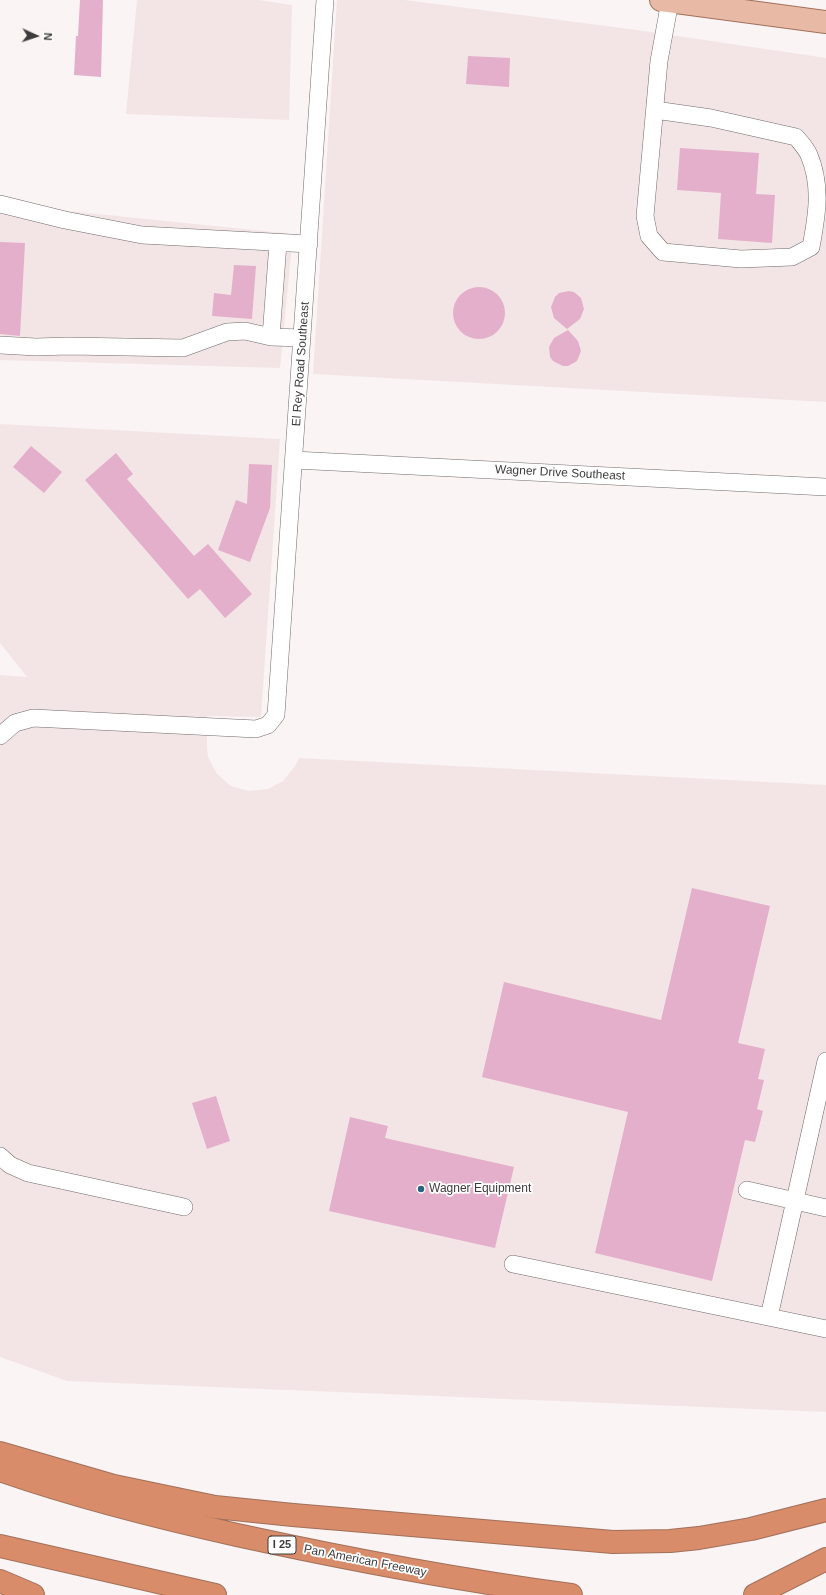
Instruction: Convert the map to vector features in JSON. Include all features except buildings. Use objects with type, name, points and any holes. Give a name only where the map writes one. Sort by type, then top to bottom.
[{"type":"highway","points":[[0,1453],[114,1486],[168,1498],[215,1506],[300,1516],[613,1542],[670,1541],[699,1538],[751,1529],[826,1510]]},
{"type":"highway","name":"Pan American Freeway","points":[[0,1470],[110,1504],[282,1545],[456,1578],[570,1595]]},
{"type":"highway","points":[[0,1546],[215,1595]]},
{"type":"highway","points":[[755,1595],[826,1558]]},
{"type":"highway","points":[[0,1581],[33,1595]]},
{"type":"main road","points":[[666,1],[826,22]]},
{"type":"street","name":"El Rey Road Southeast","points":[[0,736],[15,724],[33,718],[256,729],[268,725],[276,715],[278,709],[325,0]]},
{"type":"street","points":[[655,110],[711,118],[796,137],[809,154],[817,181],[818,209],[811,247],[792,257],[742,259],[663,252],[649,236],[645,216],[655,110],[666,1]]},
{"type":"street","points":[[0,204],[65,220],[142,235],[309,244]]},
{"type":"street","points":[[272,337],[278,243]]},
{"type":"street","points":[[0,345],[36,347],[68,346],[183,348],[227,332],[245,331],[272,337],[302,338]]},
{"type":"street","name":"Wagner Drive Southeast","points":[[294,460],[826,486]]},
{"type":"street","points":[[769,1317],[826,1061]]},
{"type":"street","points":[[0,1156],[10,1166],[28,1173],[184,1207]]},
{"type":"street","points":[[746,1190],[826,1208]]},
{"type":"street","points":[[513,1264],[826,1330]]},
{"type":"shaded area","points":[[137,0],[259,0],[292,5],[289,120],[126,114]]},
{"type":"shaded area","points":[[337,0],[405,0],[637,30],[826,58],[826,402],[313,374]]},
{"type":"shaded area","points":[[0,204],[293,234],[280,368],[0,360]]},
{"type":"shaded area","points":[[0,424],[280,439],[261,717],[207,716],[208,757],[217,774],[231,786],[249,791],[268,789],[283,781],[295,766],[299,758],[826,785],[826,1412],[67,1381],[0,1357],[0,675],[27,677],[0,643]]},
{"type":"place","name":"Wagner Equipment","points":[[421,1189]]}]
